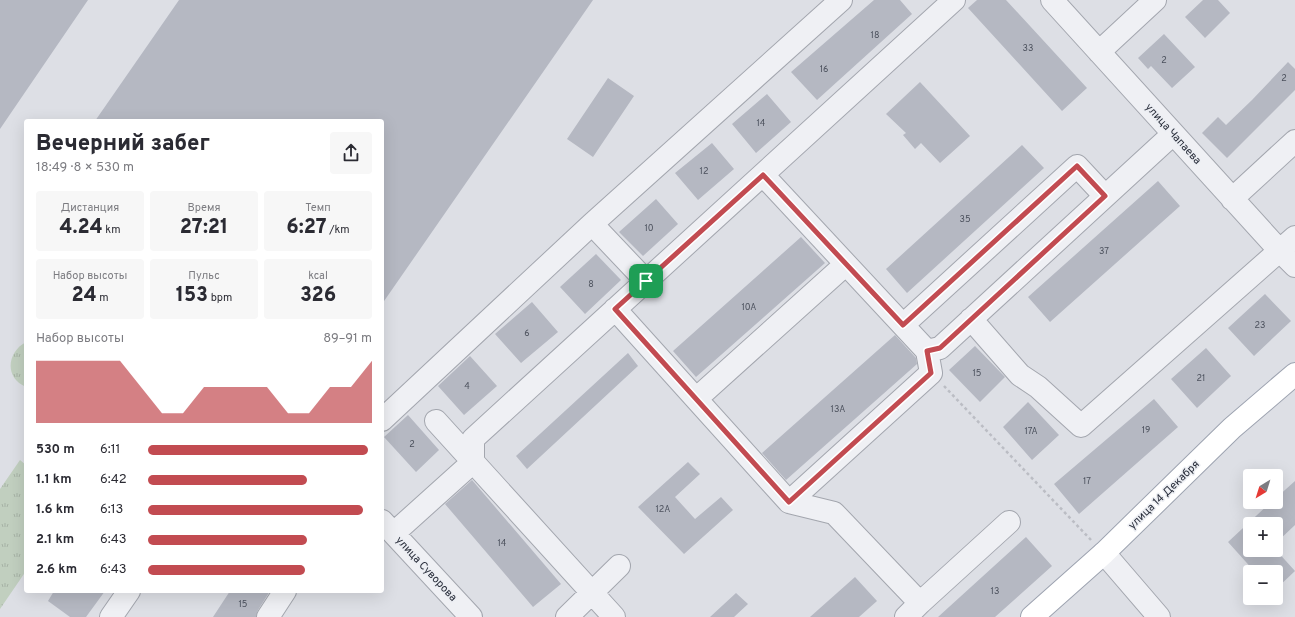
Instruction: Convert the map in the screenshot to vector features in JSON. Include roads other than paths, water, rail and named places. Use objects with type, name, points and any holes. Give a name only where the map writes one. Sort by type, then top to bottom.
[{"type":"main road","name":"улица 14 Декабря","points":[[1032,617],[1104,553],[1232,428],[1295,374]]},
{"type":"street","points":[[384,418],[592,224],[840,0]]},
{"type":"street","points":[[473,462],[473,439],[954,0]]},
{"type":"street","name":"улица Чапаева","points":[[1052,0],[1232,199],[1287,244],[1295,266]]},
{"type":"street","points":[[1099,52],[1155,0]]},
{"type":"street","points":[[927,351],[940,348],[1173,134]]},
{"type":"street","points":[[1232,199],[1295,141]]},
{"type":"street","points":[[903,325],[1077,166],[1105,196]]},
{"type":"street","points":[[763,175],[927,351],[931,373],[789,502]]},
{"type":"street","points":[[592,224],[646,281]]},
{"type":"street","points":[[971,319],[1020,374],[1038,387],[1081,426],[1287,244]]},
{"type":"street","points":[[696,399],[846,264]]},
{"type":"street","points":[[615,309],[789,502],[834,513],[913,610],[1010,522]]},
{"type":"street","points":[[436,421],[614,617]]},
{"type":"street","points":[[388,527],[473,462]]},
{"type":"street","name":"улица Суворова","points":[[388,527],[471,617]]},
{"type":"street","points":[[1104,553],[1159,617]]},
{"type":"street","points":[[567,617],[619,566]]},
{"type":"street","points":[[111,617],[128,593]]},
{"type":"street","points":[[268,617],[284,593]]}]
